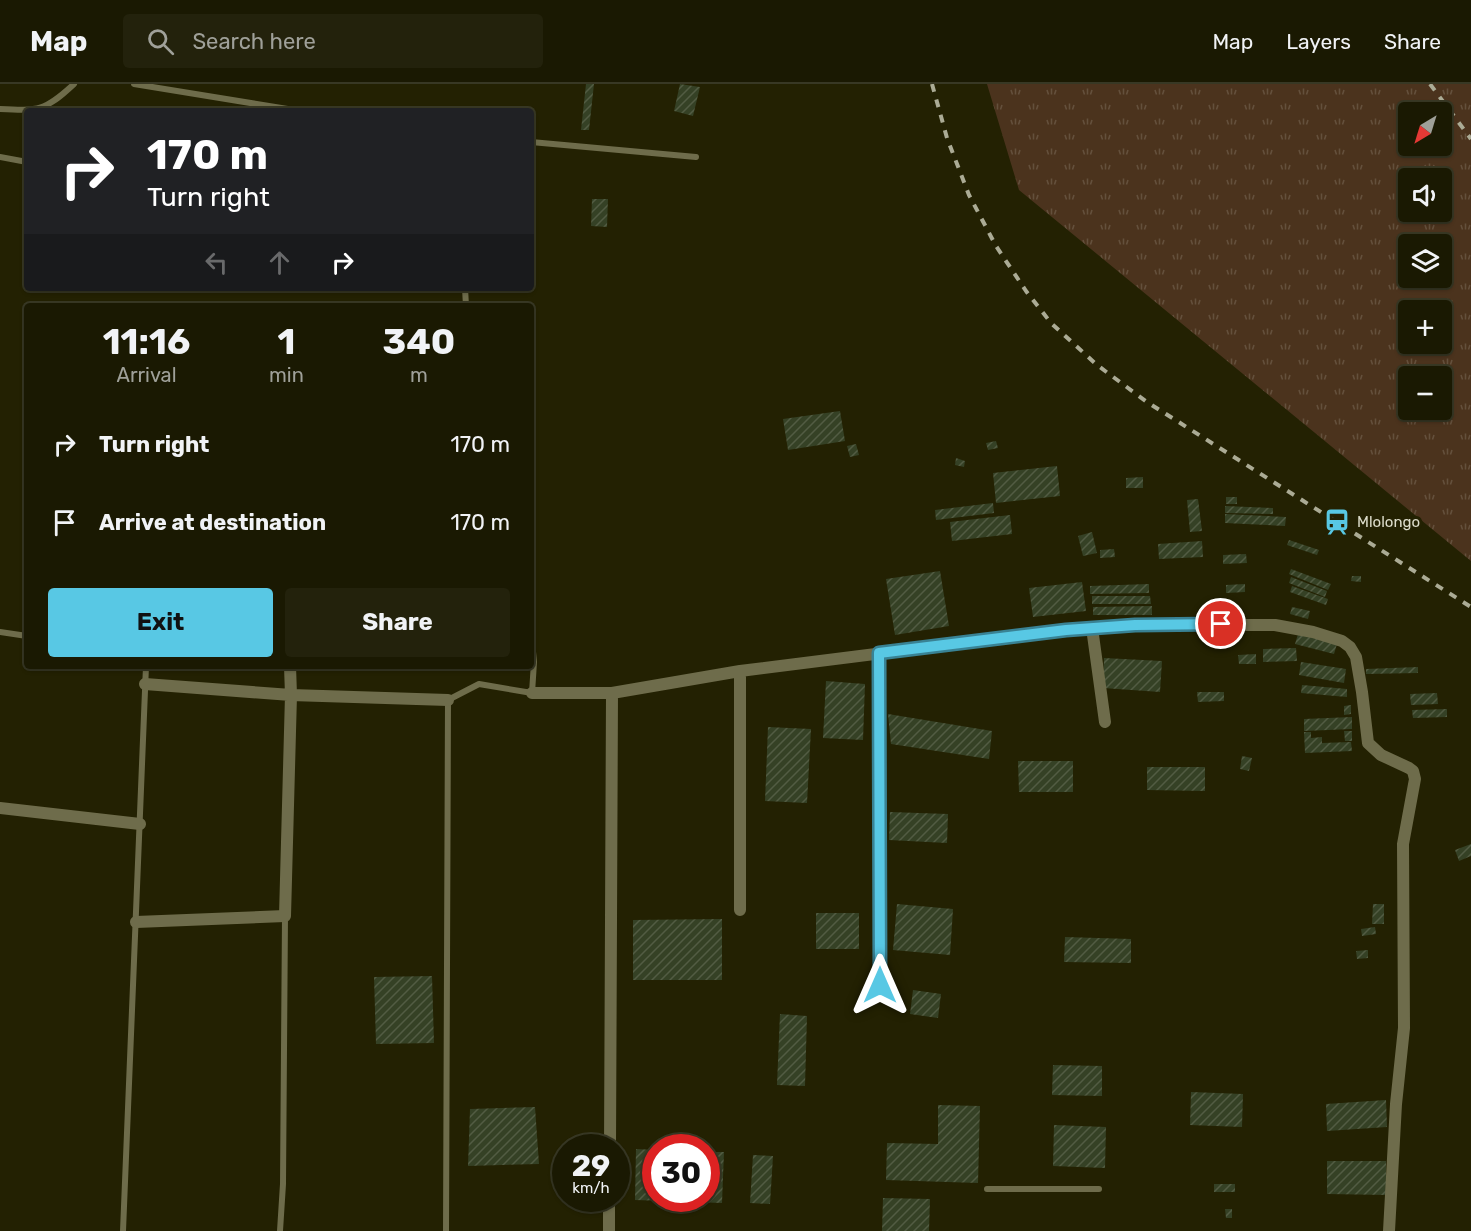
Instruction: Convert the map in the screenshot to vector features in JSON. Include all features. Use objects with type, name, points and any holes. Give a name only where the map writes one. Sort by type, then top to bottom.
[{"type":"street","points":[[532,693],[612,693],[740,671],[1092,628],[1135,625],[1275,625],[1313,632],[1342,641],[1350,647],[1356,657],[1368,743],[1381,755],[1413,771],[1415,778],[1403,844],[1404,1028],[1396,1104],[1389,1231]]},
{"type":"street","points":[[1092,628],[1105,722]]},
{"type":"street","points":[[879,653],[880,985]]},
{"type":"street","points":[[136,922],[285,916],[290,669]]},
{"type":"street","points":[[740,671],[740,910]]},
{"type":"street","points":[[145,684],[291,695],[448,700]]},
{"type":"street","points":[[610,1134],[612,693]]},
{"type":"street","points":[[0,808],[140,824]]},
{"type":"street","points":[[609,1212],[609,1231]]},
{"type":"lane","points":[[44,108],[74,84]]},
{"type":"lane","points":[[134,84],[282,108]]},
{"type":"lane","points":[[0,109],[24,110]]},
{"type":"lane","points":[[534,142],[696,157]]},
{"type":"lane","points":[[0,157],[24,161]]},
{"type":"lane","points":[[0,632],[24,636]]},
{"type":"lane","points":[[123,1231],[146,669]]},
{"type":"lane","points":[[446,1231],[448,700],[479,684],[532,693],[534,669]]},
{"type":"lane","points":[[280,1231],[283,1184],[285,916]]},
{"type":"lane","points":[[987,1189],[1099,1189]]},
{"type":"green space","points":[[987,84],[1471,84],[1471,561],[1019,190]]},
{"type":"building","points":[[586,84],[594,84],[589,130],[581,130]]},
{"type":"building","points":[[680,84],[700,87],[693,116],[674,111]]},
{"type":"building","points":[[592,199],[608,199],[607,227],[591,226]]},
{"type":"building","points":[[840,411],[845,441],[788,450],[783,419]]},
{"type":"building","points":[[996,441],[998,448],[988,450],[986,443]]},
{"type":"building","points":[[856,444],[859,455],[850,457],[847,446]]},
{"type":"building","points":[[956,458],[965,461],[964,467],[955,465]]},
{"type":"building","points":[[1057,466],[1060,496],[996,503],[993,473]]},
{"type":"building","points":[[1143,477],[1143,488],[1126,488],[1126,478]]},
{"type":"building","points":[[1226,497],[1237,497],[1237,504],[1226,504]]},
{"type":"building","points":[[1198,499],[1202,531],[1190,532],[1187,500]]},
{"type":"building","points":[[993,503],[994,513],[936,520],[935,510]]},
{"type":"building","points":[[1225,506],[1273,508],[1273,514],[1225,513]]},
{"type":"building","points":[[1225,514],[1286,517],[1285,526],[1225,523]]},
{"type":"building","points":[[1010,515],[1012,534],[952,541],[950,522]]},
{"type":"building","points":[[1092,532],[1097,553],[1083,556],[1078,536]]},
{"type":"building","points":[[1289,540],[1319,550],[1317,555],[1287,545]]},
{"type":"building","points":[[1202,541],[1203,557],[1159,559],[1158,544]]},
{"type":"building","points":[[1114,549],[1115,557],[1100,558],[1100,550]]},
{"type":"building","points":[[1246,554],[1247,563],[1223,564],[1223,555]]},
{"type":"building","points":[[1291,569],[1331,584],[1328,590],[1289,574]]},
{"type":"building","points":[[940,571],[949,626],[895,635],[886,579]]},
{"type":"building","points":[[1352,576],[1361,576],[1361,582],[1351,581]]},
{"type":"building","points":[[1291,577],[1327,591],[1325,597],[1289,583]]},
{"type":"building","points":[[1082,582],[1086,611],[1033,617],[1029,588]]},
{"type":"building","points":[[1149,584],[1149,593],[1090,594],[1090,586]]},
{"type":"building","points":[[1245,584],[1245,592],[1226,593],[1226,585]]},
{"type":"building","points":[[1292,586],[1328,599],[1326,605],[1290,592]]},
{"type":"building","points":[[1092,596],[1150,596],[1151,604],[1092,604]]},
{"type":"building","points":[[1152,606],[1152,615],[1093,615],[1093,607]]},
{"type":"building","points":[[1292,607],[1310,611],[1308,619],[1290,614]]},
{"type":"building","points":[[1298,634],[1337,644],[1334,654],[1295,644]]},
{"type":"building","points":[[1296,648],[1297,661],[1263,662],[1263,649]]},
{"type":"building","points":[[1256,654],[1256,664],[1239,664],[1238,655]]},
{"type":"building","points":[[1104,658],[1162,661],[1160,692],[1103,688]]},
{"type":"building","points":[[1301,662],[1346,669],[1344,683],[1299,675]]},
{"type":"building","points":[[1418,667],[1418,673],[1366,674],[1366,669]]},
{"type":"building","points":[[826,681],[865,684],[863,740],[823,738]]},
{"type":"building","points":[[1302,685],[1347,689],[1347,697],[1301,693]]},
{"type":"building","points":[[1197,692],[1224,692],[1224,701],[1198,702]]},
{"type":"building","points":[[1437,693],[1438,704],[1411,705],[1410,694]]},
{"type":"building","points":[[1351,705],[1351,714],[1344,715],[1344,706]]},
{"type":"building","points":[[1447,709],[1447,717],[1413,718],[1412,710]]},
{"type":"building","points":[[888,714],[992,731],[989,759],[891,744]]},
{"type":"building","points":[[1352,717],[1352,729],[1304,731],[1304,719]]},
{"type":"building","points":[[768,727],[811,729],[807,803],[765,801]]},
{"type":"building","points":[[1344,731],[1352,731],[1352,741],[1345,741]]},
{"type":"building","points":[[1304,732],[1311,732],[1311,738],[1322,737],[1322,743],[1351,742],[1352,751],[1305,753]]},
{"type":"building","points":[[1242,756],[1252,758],[1249,771],[1240,769]]},
{"type":"building","points":[[1018,761],[1073,761],[1073,792],[1019,792]]},
{"type":"building","points":[[1147,767],[1205,767],[1205,791],[1147,790]]},
{"type":"building","points":[[890,812],[948,814],[947,843],[889,840]]},
{"type":"building","points":[[1471,844],[1471,856],[1459,861],[1455,850]]},
{"type":"building","points":[[897,904],[953,909],[950,955],[893,950]]},
{"type":"building","points":[[1373,904],[1384,904],[1384,924],[1372,924]]},
{"type":"building","points":[[816,913],[859,913],[859,949],[816,949]]},
{"type":"building","points":[[722,919],[722,980],[633,980],[633,920]]},
{"type":"building","points":[[1375,927],[1376,934],[1362,936],[1361,929]]},
{"type":"building","points":[[1065,937],[1131,939],[1131,963],[1064,962]]},
{"type":"building","points":[[1368,950],[1368,958],[1357,959],[1356,951]]},
{"type":"building","points":[[432,976],[434,1043],[376,1044],[374,977]]},
{"type":"building","points":[[913,990],[941,994],[938,1018],[910,1014]]},
{"type":"building","points":[[780,1014],[807,1016],[805,1086],[777,1085]]},
{"type":"building","points":[[1053,1065],[1102,1066],[1102,1096],[1052,1095]]},
{"type":"building","points":[[1191,1092],[1243,1094],[1242,1127],[1190,1125]]},
{"type":"building","points":[[1386,1100],[1387,1127],[1327,1131],[1326,1104]]},
{"type":"building","points":[[938,1105],[980,1106],[978,1183],[886,1180],[887,1143],[938,1144]]},
{"type":"building","points":[[535,1107],[539,1164],[468,1166],[470,1109]]},
{"type":"building","points":[[1054,1125],[1106,1127],[1105,1168],[1053,1166]]},
{"type":"building","points":[[636,1149],[642,1149],[642,1200],[635,1200]]},
{"type":"building","points":[[720,1152],[724,1152],[722,1203],[720,1203]]},
{"type":"building","points":[[753,1155],[773,1156],[770,1204],[750,1203]]},
{"type":"building","points":[[1327,1161],[1386,1161],[1386,1195],[1327,1194]]},
{"type":"building","points":[[1214,1184],[1235,1184],[1235,1192],[1214,1192]]},
{"type":"building","points":[[883,1198],[930,1199],[929,1231],[882,1231]]},
{"type":"building","points":[[1225,1209],[1232,1209],[1232,1218],[1226,1218]]},
{"type":"railway","points":[[932,84],[947,138],[969,195],[996,246],[1051,323],[1097,365],[1147,402],[1471,607]]},
{"type":"railway","points":[[1430,84],[1471,139]]},
{"type":"place","name":"Mlolongo","points":[[1337,522]]},
{"type":"route","points":[[880,985],[879,653],[1066,630],[1135,625],[1221,624]]}]
